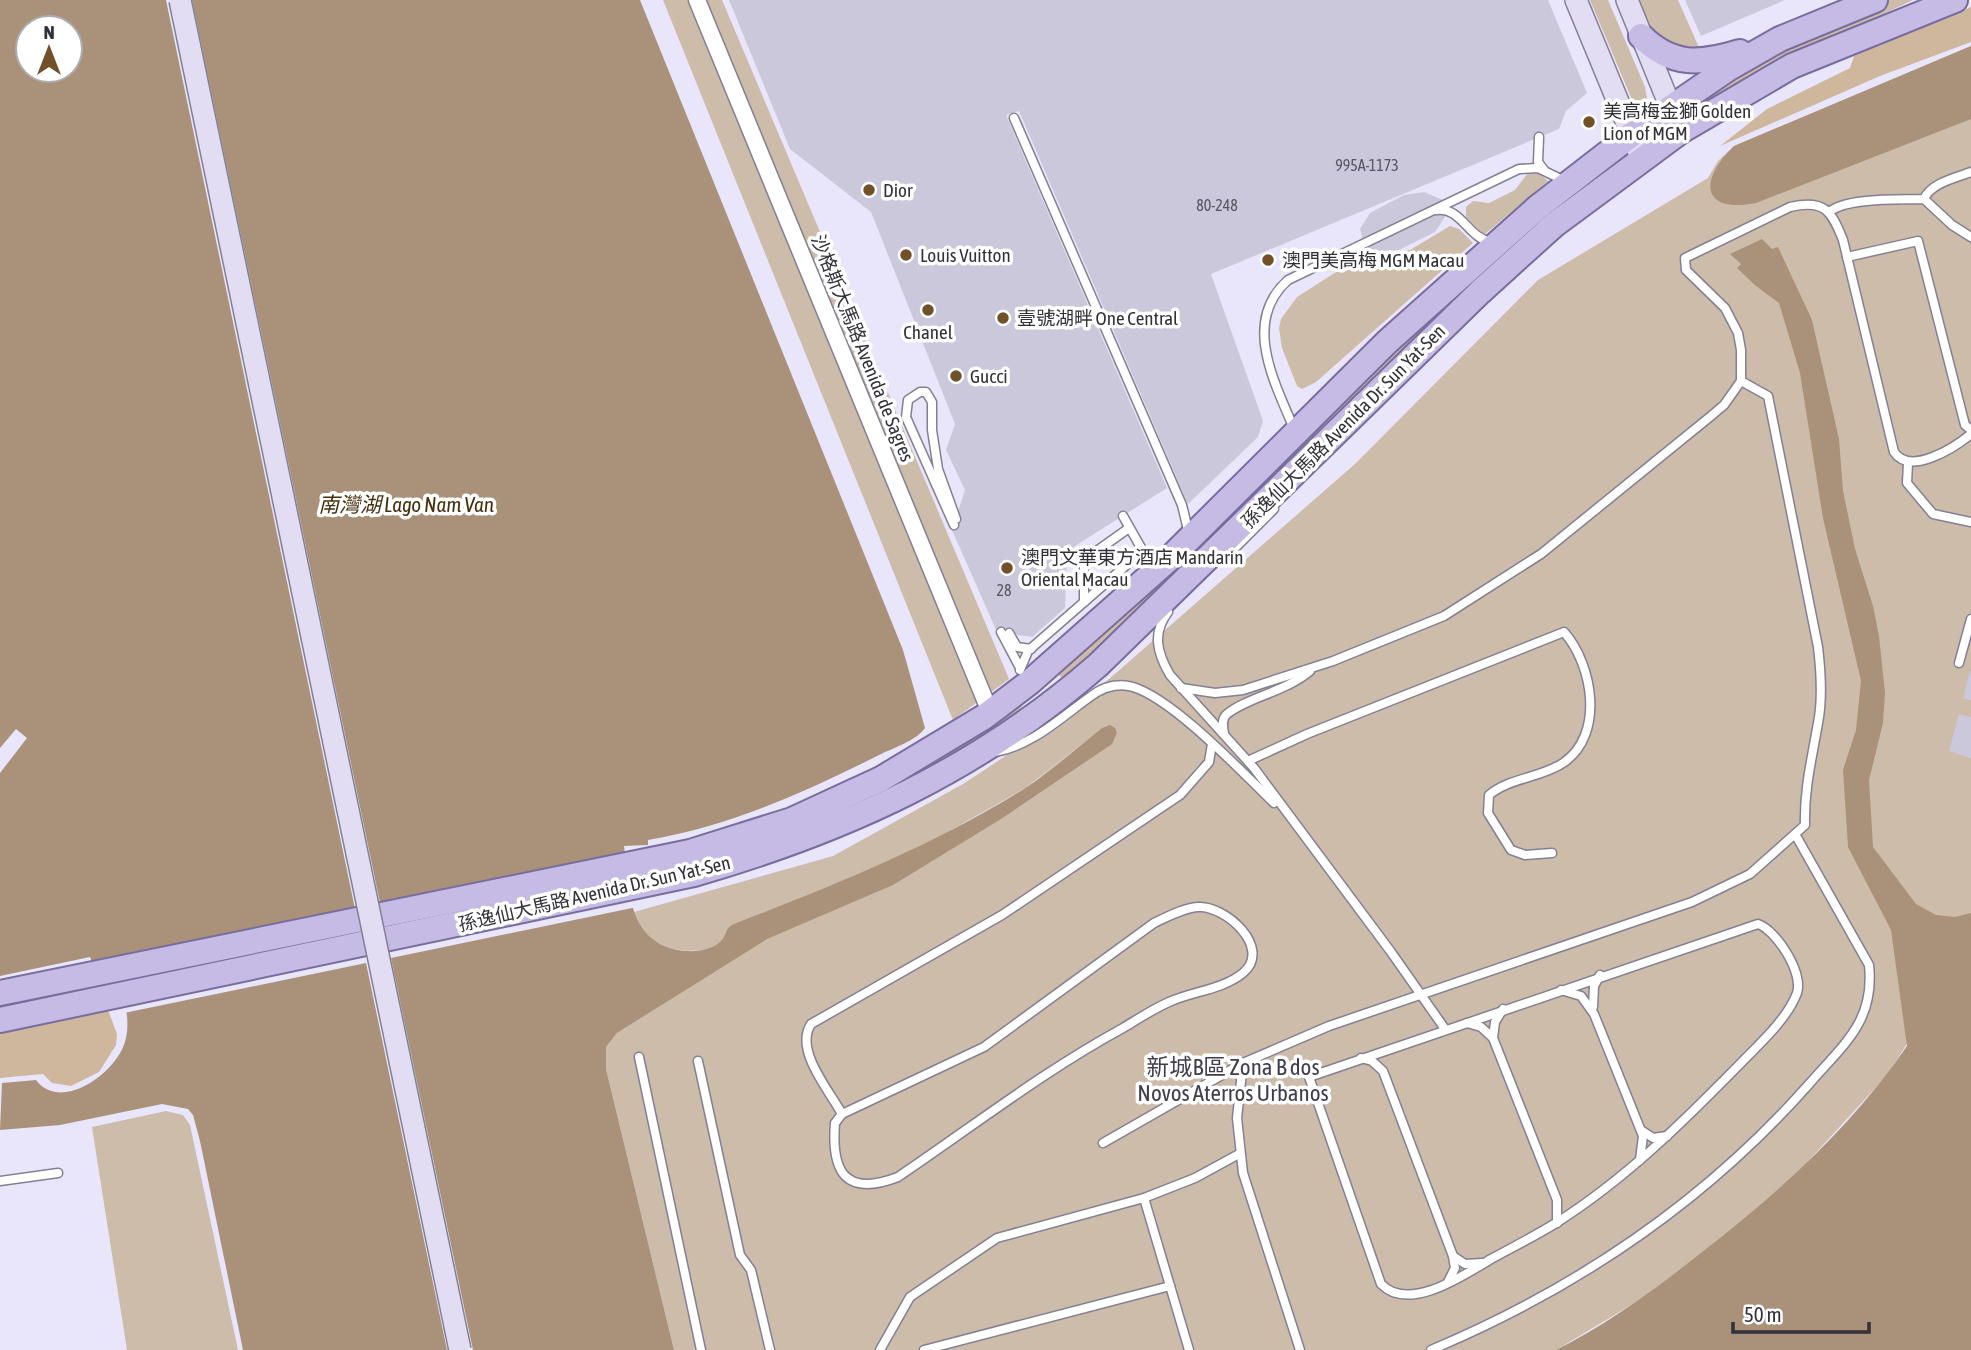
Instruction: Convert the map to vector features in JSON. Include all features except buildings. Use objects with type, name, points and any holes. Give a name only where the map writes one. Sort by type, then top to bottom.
[{"type":"main road","points":[[180,0],[460,1350]]},
{"type":"main road","points":[[1576,0],[1641,159]]},
{"type":"main road","points":[[1627,0],[1681,131]]},
{"type":"main road","name":"孫逸仙大馬路 Avenida Dr. Sun Yat-Sen","points":[[0,1020],[644,886],[749,858],[857,817],[979,755],[1054,703],[1098,665],[1553,225],[1681,131],[1792,66],[1955,0]]},
{"type":"main road","name":"孫逸仙大馬路 Avenida Dr. Sun Yat-Sen","points":[[0,993],[690,852],[792,820],[881,779],[990,712],[1025,676],[1170,558],[1387,342],[1497,243],[1572,181],[1670,107],[1780,39],[1864,2]]},
{"type":"main road","points":[[1641,36],[1669,57],[1698,63],[1780,39]]},
{"type":"main road","points":[[1025,676],[1038,687],[1053,687],[1098,665]]},
{"type":"street","name":"沙格斯大馬路 Avenida de Sagres","points":[[698,0],[990,712]]},
{"type":"lane","points":[[1014,118],[1182,505],[1189,525],[1188,540]]},
{"type":"lane","points":[[1539,137],[1538,162],[1545,171]]},
{"type":"lane","points":[[1296,433],[1265,349],[1264,324],[1269,303],[1288,279],[1519,169],[1528,167],[1545,171],[1563,181],[1572,181]]},
{"type":"lane","points":[[1924,199],[1927,191],[1971,172]]},
{"type":"lane","points":[[1829,212],[1836,207],[1852,204],[1924,199],[1952,225],[1971,237]]},
{"type":"lane","points":[[1181,688],[1206,693],[1236,691],[1315,667],[1444,617],[1541,554],[1717,411],[1741,381],[1741,350],[1731,319],[1684,265],[1685,258],[1790,207],[1809,203],[1829,212],[1843,240],[1847,257],[1894,452],[1899,460],[1908,463],[1959,445],[1971,432],[1965,425],[1918,241],[1847,257]]},
{"type":"lane","points":[[1433,210],[1443,209],[1454,213],[1481,240],[1497,243]]},
{"type":"lane","points":[[1103,1143],[1243,1063],[1329,1026],[1692,902],[1750,874],[1805,825],[1804,796],[1819,721],[1821,679],[1818,647],[1768,396],[1741,381]]},
{"type":"lane","points":[[919,391],[926,392],[932,402],[934,449],[955,522],[906,417],[908,400],[919,391]]},
{"type":"lane","points":[[1908,463],[1908,483],[1933,514],[1971,522]]},
{"type":"lane","points":[[1232,551],[1272,511],[1279,489]]},
{"type":"lane","points":[[1182,505],[1197,514],[1219,511]]},
{"type":"lane","points":[[1122,516],[1144,553]]},
{"type":"lane","points":[[1084,602],[1084,560],[1129,528]]},
{"type":"lane","points":[[1025,676],[1022,659],[1031,649],[1139,554],[1170,558]]},
{"type":"lane","points":[[1181,598],[1160,624],[1157,641],[1165,666],[1181,688],[1248,761],[1288,818],[1391,951],[1445,1029]]},
{"type":"lane","points":[[1959,663],[1971,619]]},
{"type":"lane","points":[[1025,676],[1005,632],[1017,647],[1031,649]]},
{"type":"lane","points":[[1248,761],[1307,734],[1564,632],[1573,642],[1585,667],[1590,693],[1588,727],[1579,751],[1561,765],[1499,787],[1489,796],[1488,813],[1511,850],[1525,855],[1552,853]]},
{"type":"lane","points":[[1191,726],[1214,723],[1228,713],[1284,688],[1315,667]]},
{"type":"lane","points":[[979,755],[1020,745],[1100,690],[1116,686],[1139,690],[1212,744],[1288,818]]},
{"type":"lane","points":[[1224,734],[1223,723],[1228,713]]},
{"type":"lane","points":[[842,1114],[805,1047],[805,1034],[811,1024],[1002,915],[1180,795],[1209,762],[1212,744]]},
{"type":"lane","points":[[1432,1350],[1508,1315],[1588,1271],[1677,1209],[1782,1115],[1860,1026],[1871,985],[1869,965],[1795,834]]},
{"type":"lane","points":[[1199,906],[1219,910],[1241,928],[1252,944],[1252,958],[1245,972],[1223,985],[1169,1002],[1112,1034],[898,1177],[874,1186],[857,1185],[843,1174],[836,1161],[834,1138],[835,1123],[842,1114],[984,1047],[1154,923],[1179,911],[1199,906]]},
{"type":"lane","points":[[1758,924],[1776,935],[1796,973],[1797,994],[1753,1050],[1670,1135],[1557,1223],[1448,1282],[1421,1293],[1403,1296],[1388,1292],[1381,1284],[1309,1077],[1600,975],[1758,924]]},
{"type":"lane","points":[[1594,1014],[1592,993],[1600,975]]},
{"type":"lane","points":[[1559,990],[1581,996],[1594,1014],[1640,1130],[1644,1145],[1640,1160]]},
{"type":"lane","points":[[1493,1038],[1495,1022],[1503,1009]]},
{"type":"lane","points":[[1464,1023],[1481,1027],[1493,1038],[1557,1200],[1557,1223]]},
{"type":"lane","points":[[1392,1048],[1384,1061],[1383,1071],[1452,1256],[1455,1268],[1448,1282]]},
{"type":"lane","points":[[639,1057],[701,1350]]},
{"type":"lane","points":[[1361,1058],[1372,1061],[1383,1071]]},
{"type":"lane","points":[[698,1061],[740,1255],[751,1270],[769,1350]]},
{"type":"lane","points":[[1243,1063],[1237,1118],[1239,1154],[1300,1350]]},
{"type":"lane","points":[[1640,1130],[1653,1138],[1670,1135]]},
{"type":"lane","points":[[880,1350],[910,1297],[997,1238],[1144,1198],[1195,1178],[1239,1154]]},
{"type":"lane","points":[[0,1181],[58,1173]]},
{"type":"lane","points":[[1144,1198],[1189,1350]]},
{"type":"lane","points":[[1557,1200],[1570,1206],[1581,1205]]},
{"type":"lane","points":[[1452,1256],[1465,1264],[1486,1262]]},
{"type":"lane","points":[[924,1350],[1170,1286]]},
{"type":"shaded area","points":[[663,0],[722,0],[1009,679],[953,720]]},
{"type":"shaded area","points":[[1590,0],[1608,0],[1645,87],[1647,99],[1643,104],[1633,102]]},
{"type":"shaded area","points":[[1637,0],[1678,0],[1701,52],[1658,41]]},
{"type":"shaded area","points":[[1884,0],[1913,0],[1782,62],[1684,118],[1681,110],[1756,63]]},
{"type":"shaded area","points":[[1971,7],[1971,42],[1880,76],[1720,146],[1767,109],[1850,68],[1854,56]]},
{"type":"shaded area","points":[[1971,46],[1971,941],[1888,1074],[1801,1169],[1744,1220],[1646,1296],[1556,1350],[674,1350],[606,1069],[606,1047],[617,1033],[718,969],[704,950],[671,948],[653,939],[645,932],[634,912],[833,856],[963,784],[1068,715],[1355,464],[1538,280],[1708,178],[1718,161],[1734,146]],"holes":[[[1102,728],[1029,786],[1025,788]],[[1025,788],[931,862],[847,880],[932,841]]]},
{"type":"shaded area","points":[[1625,152],[1630,152],[1631,155],[1405,353],[1087,658],[1069,674],[1061,677],[1058,674],[1439,308],[1516,239]]},
{"type":"shaded area","points":[[1528,173],[1540,174],[1548,181],[1484,235],[1466,217],[1466,207],[1473,201],[1489,203],[1515,190]]},
{"type":"shaded area","points":[[1450,226],[1459,229],[1473,243],[1316,382],[1302,389],[1297,386],[1282,348],[1279,328],[1281,319],[1297,297],[1366,253],[1385,256],[1410,250]]},
{"type":"shaded area","points":[[1028,697],[1018,712],[948,759],[896,788],[706,857]]},
{"type":"shaded area","points":[[108,1010],[117,1034],[116,1045],[99,1072],[71,1086],[52,1083],[43,1074],[0,1078],[0,1030]]},
{"type":"shaded area","points":[[166,1111],[183,1115],[190,1125],[238,1350],[127,1350],[92,1127]]},
{"type":"water","name":"南灣湖 Lago Nam Van","points":[[0,0],[640,0],[903,650],[925,728],[904,744],[767,806],[708,826],[648,840],[648,845],[624,846],[632,904],[644,930],[654,940],[673,949],[696,951],[710,948],[722,940],[734,924],[884,863],[992,808],[1037,780],[1102,728],[1110,725],[1117,733],[1112,744],[1001,819],[893,885],[767,939],[617,1033],[606,1047],[606,1069],[674,1350],[243,1350],[200,1141],[193,1115],[188,1109],[162,1104],[60,1125],[0,1130],[2,1083],[36,1080],[47,1089],[73,1091],[99,1076],[120,1054],[125,1042],[127,1021],[112,957],[92,962],[90,957],[0,976]]},
{"type":"water","points":[[1971,46],[1971,119],[1756,203],[1738,205],[1724,203],[1715,198],[1711,191],[1711,181],[1715,170],[1734,146]]},
{"type":"water","points":[[1762,239],[1772,249],[1778,247],[1812,320],[1839,439],[1843,491],[1855,549],[1873,606],[1879,636],[1885,693],[1883,723],[1869,780],[1873,847],[1916,904],[1936,915],[1955,917],[1971,913],[1971,1350],[1556,1350],[1593,1330],[1646,1295],[1755,1209],[1837,1132],[1862,1105],[1907,1046],[1891,930],[1848,847],[1843,770],[1856,730],[1861,681],[1823,518],[1800,373],[1779,303],[1737,268],[1741,264],[1730,254]]},
{"type":"pier","points":[[166,0],[192,0],[380,903],[628,852],[637,907],[391,958],[473,1350],[447,1350],[366,963],[124,1013],[110,961],[355,909]]},
{"type":"pier","points":[[16,729],[27,738],[0,773],[0,748]]},
{"type":"place","name":"美高梅金獅 Golden Lion of MGM","points":[[1589,122]]},
{"type":"place","name":"Dior","points":[[869,190]]},
{"type":"place","name":"Louis Vuitton","points":[[906,255]]},
{"type":"place","name":"澳門美高梅 MGM Macau","points":[[1268,260]]},
{"type":"place","name":"Chanel","points":[[928,310]]},
{"type":"place","name":"壹號湖畔 One Central","points":[[1003,318]]},
{"type":"place","name":"Gucci","points":[[956,376]]},
{"type":"place","name":"澳門文華東方酒店 Mandarin Oriental Macau","points":[[1007,568]]},
{"type":"district","name":"新城B區 Zona B dos Novos Aterros Urbanos","points":[[1233,1080]]}]
